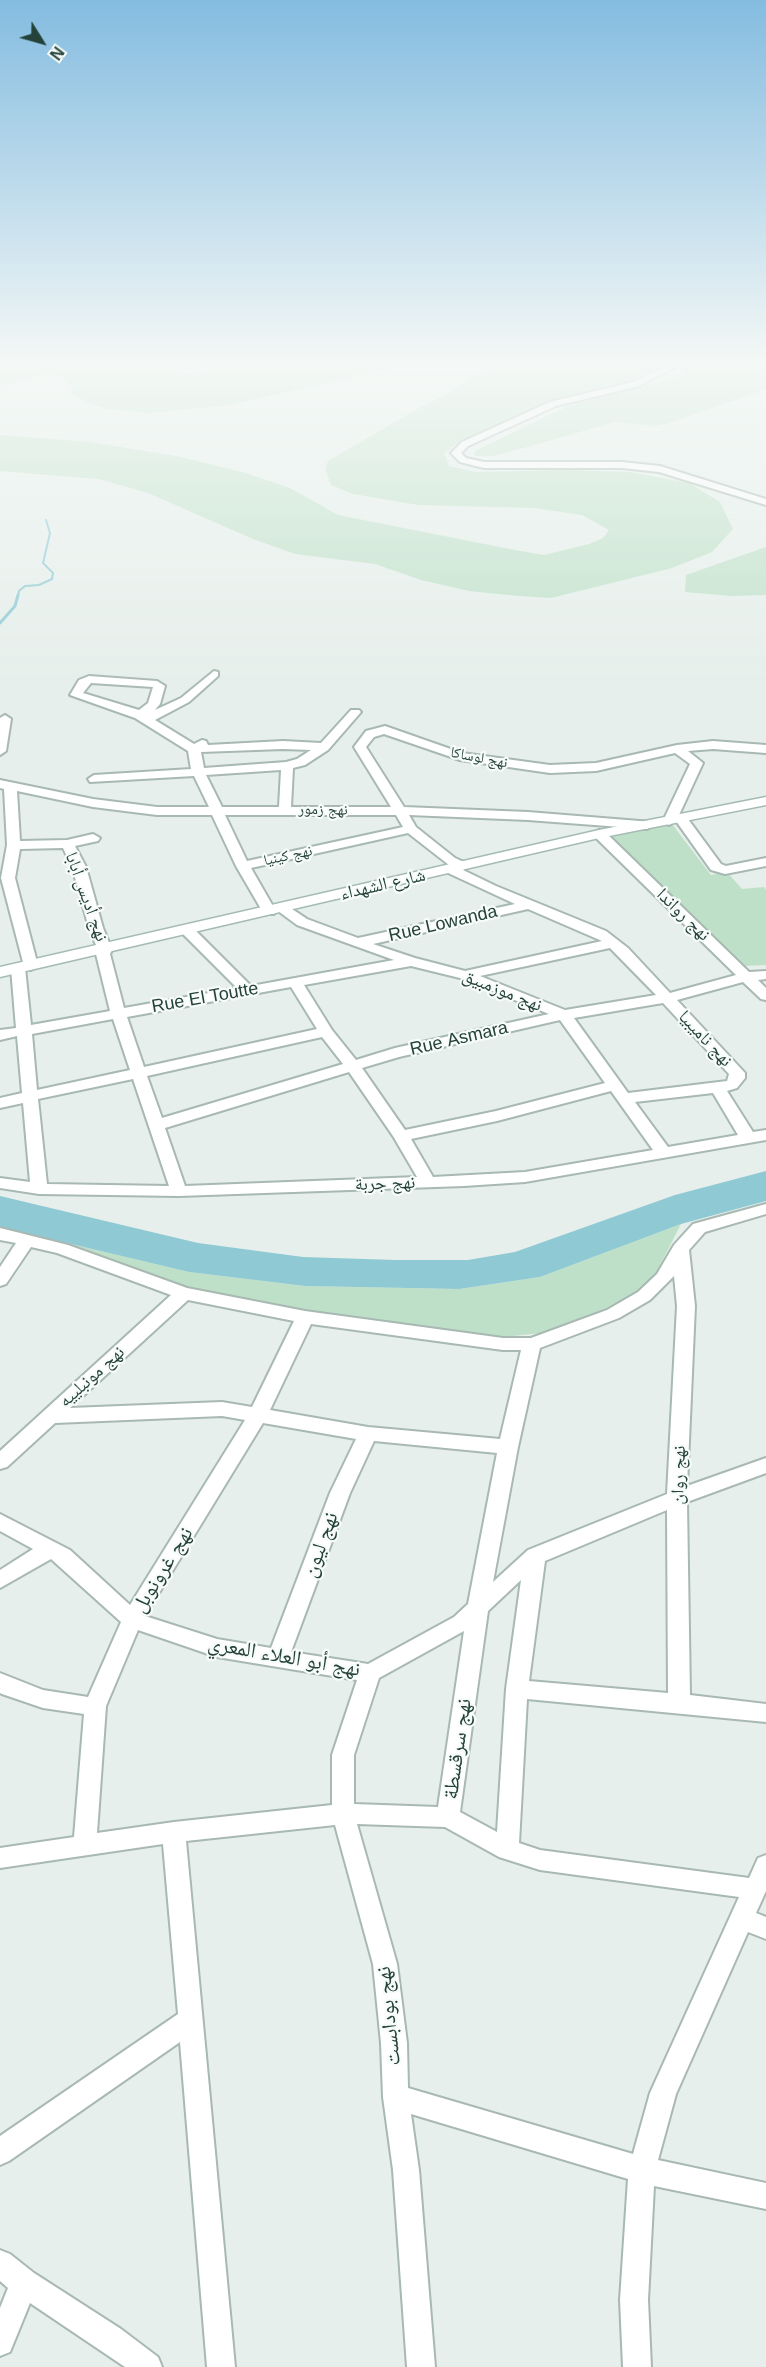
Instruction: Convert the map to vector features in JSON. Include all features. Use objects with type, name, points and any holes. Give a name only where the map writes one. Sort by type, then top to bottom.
[{"type":"main road","name":"شارع الشهداء","points":[[0,972],[105,950],[599,834],[766,801]]},
{"type":"street","points":[[681,475],[766,502]]},
{"type":"street","points":[[143,717],[185,700],[214,674]]},
{"type":"street","points":[[143,717],[154,704],[159,687],[157,684],[89,679],[83,682],[76,695],[121,707],[143,717],[194,749],[283,745],[324,747]]},
{"type":"street","points":[[94,779],[288,766],[301,762],[324,747],[355,712]]},
{"type":"street","points":[[0,751],[5,719]]},
{"type":"street","name":"نهج لوساكا","points":[[456,868],[411,829],[360,747],[362,742],[377,730],[390,731],[460,756],[550,769],[597,767],[677,749],[728,745],[766,749]]},
{"type":"street","points":[[194,749],[216,737]]},
{"type":"street","name":"نهج كينيا","points":[[194,749],[198,771],[243,866],[411,829]]},
{"type":"street","points":[[677,749],[697,763],[675,820],[716,867],[725,870],[766,862]]},
{"type":"street","points":[[285,809],[288,766]]},
{"type":"street","points":[[5,785],[14,845],[8,878],[24,967],[24,1031],[28,1098],[39,1189]]},
{"type":"street","name":"نهج زمور","points":[[5,785],[118,807],[157,811],[285,809],[400,811],[528,816],[647,825]]},
{"type":"street","name":"نهج رواندا","points":[[599,834],[766,996]]},
{"type":"street","points":[[14,845],[67,844],[93,838]]},
{"type":"street","name":"نهج أديس أبابا","points":[[67,844],[79,867],[96,928],[105,950],[103,954],[118,1013],[179,1191]]},
{"type":"street","points":[[243,866],[275,910]]},
{"type":"street","name":"نهج ناميبيا","points":[[401,1136],[620,1091],[718,1088],[732,1084],[737,1078],[737,1072],[614,943],[595,931],[528,905],[456,868]]},
{"type":"street","name":"Rue Lowanda","points":[[357,943],[528,905]]},
{"type":"street","name":"نهج موزمبيق","points":[[275,910],[357,943],[410,961],[465,975],[564,1015],[664,1152]]},
{"type":"street","points":[[187,930],[248,991]]},
{"type":"street","points":[[465,975],[614,943]]},
{"type":"street","name":"Rue El Toutte","points":[[0,1035],[410,961]]},
{"type":"street","name":"Rue Asmara","points":[[157,1125],[395,1053],[564,1015],[667,998],[747,976],[766,975]]},
{"type":"street","points":[[296,983],[326,1032],[353,1066],[401,1136],[428,1182]]},
{"type":"street","points":[[0,1103],[326,1032]]},
{"type":"street","points":[[718,1088],[748,1138]]},
{"type":"street","name":"نهج جربة","points":[[0,1183],[39,1189],[179,1191],[525,1177],[766,1135]]},
{"type":"street","points":[[0,1234],[28,1239],[115,1266],[184,1293],[304,1317],[503,1344],[532,1344],[613,1314],[644,1296],[664,1278],[680,1249],[699,1228],[766,1209]]},
{"type":"street","points":[[0,1280],[28,1239]]},
{"type":"street","name":"نهج روان","points":[[679,1703],[677,1498],[686,1306],[680,1249]]},
{"type":"street","name":"نهج مونبلييه","points":[[0,1462],[184,1293]]},
{"type":"street","name":"نهج غرونوبل","points":[[85,1844],[95,1706],[132,1620],[258,1415],[304,1317]]},
{"type":"street","name":"نهج سرقسطة","points":[[0,1858],[174,1832],[343,1814],[448,1817],[478,1608],[508,1447],[532,1344]]},
{"type":"street","points":[[50,1416],[222,1409],[368,1434],[508,1447]]},
{"type":"street","name":"نهج ليون","points":[[278,1659],[340,1493],[368,1434]]},
{"type":"street","name":"نهج أبو العلاء المعري","points":[[0,1522],[63,1556],[132,1620],[217,1648],[370,1673],[461,1623],[535,1556],[677,1498],[766,1465]]},
{"type":"street","points":[[0,1580],[50,1549]]},
{"type":"street","points":[[507,1850],[517,1689],[535,1556]]},
{"type":"street","name":"نهج بودابست","points":[[370,1673],[343,1755],[343,1814],[385,1964],[394,2043],[396,2097],[406,2170],[422,2367]]},
{"type":"street","points":[[0,1682],[43,1699],[66,1704],[95,1706]]},
{"type":"street","points":[[517,1689],[766,1713]]},
{"type":"street","points":[[448,1817],[507,1850],[540,1860],[754,1888]]},
{"type":"street","points":[[174,1832],[221,2367]]},
{"type":"street","points":[[637,2367],[634,2300],[642,2170],[663,2093],[755,1924],[754,1888],[766,1865]]},
{"type":"street","points":[[0,2152],[189,2021]]},
{"type":"street","points":[[396,2097],[642,2170],[766,2196]]},
{"type":"street","points":[[0,2264],[24,2283],[111,2339],[148,2367]]},
{"type":"street","points":[[0,2343],[24,2283]]},
{"type":"green space","points":[[55,475],[252,475],[290,488],[338,515],[544,555],[589,544],[603,538],[609,530],[582,515],[534,508],[418,505],[353,494],[331,485],[327,475],[649,475],[689,483],[720,502],[733,529],[712,552],[672,568],[551,598],[519,596],[469,591],[421,580],[375,564],[295,554],[253,539],[148,493],[99,479]]},
{"type":"green space","points":[[766,547],[766,595],[732,596],[685,592],[686,575]]},
{"type":"green space","points":[[672,824],[711,875],[727,872],[742,889],[764,887],[766,890],[766,965],[743,966],[612,837]]},
{"type":"green space","points":[[681,1224],[655,1275],[637,1292],[606,1308],[542,1333],[503,1337],[307,1311],[185,1286],[68,1243],[189,1272],[305,1286],[459,1289],[540,1277]]},
{"type":"water","points":[[766,1171],[766,1201],[681,1224],[540,1277],[459,1289],[305,1286],[189,1272],[0,1227],[0,1196],[198,1243],[303,1257],[468,1260],[515,1252],[675,1195]]},
{"type":"waterway","points":[[18,596],[19,591],[25,586],[39,585],[52,579],[53,573],[43,563],[50,533],[46,520]]},
{"type":"waterway","points":[[0,623],[15,606],[18,595]]}]
